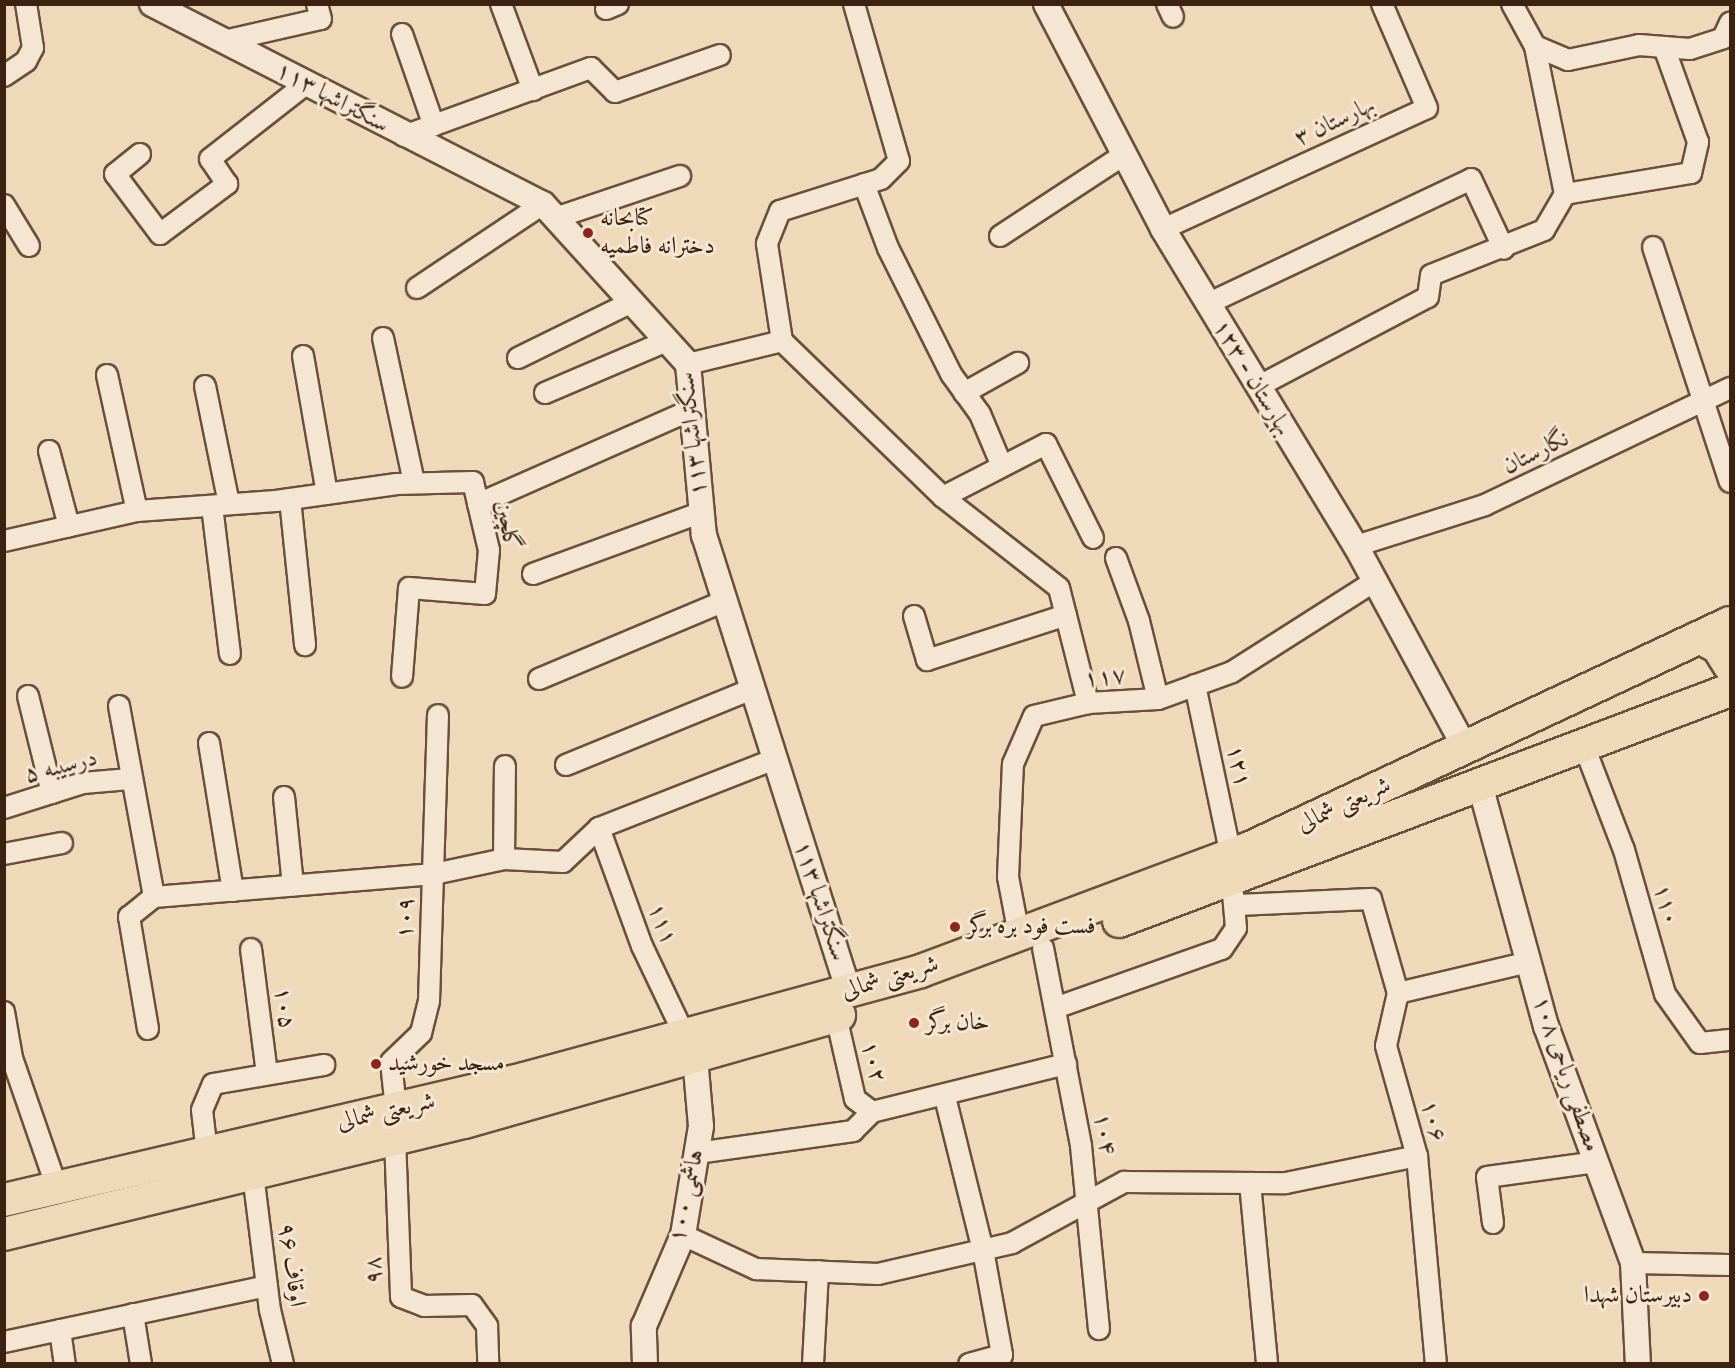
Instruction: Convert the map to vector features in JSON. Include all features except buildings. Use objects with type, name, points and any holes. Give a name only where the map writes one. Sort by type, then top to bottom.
[{"type":"main road","name":"شریعتی شمالی","points":[[1232,881],[1465,748],[1731,623]]},
{"type":"main road","points":[[1701,638],[1718,647],[1731,666]]},
{"type":"main road","name":"شریعتی شمالی","points":[[4,1200],[207,1153],[395,1124],[527,1092],[843,1004],[1031,942],[1232,881],[1731,690]]},
{"type":"main road","name":"شریعتی شمالی","points":[[4,1234],[253,1174],[395,1124]]},
{"type":"street","points":[[4,76],[26,61],[33,48],[26,4]]},
{"type":"street","name":"سنگتراشها ۱۱۳","points":[[152,4],[549,211],[688,364],[702,512],[724,600],[775,759],[843,1004]]},
{"type":"street","points":[[224,41],[321,19],[317,4]]},
{"type":"street","points":[[501,4],[533,90]]},
{"type":"street","points":[[854,4],[899,161],[881,179],[780,211],[767,244],[782,341],[943,497],[1059,588],[1088,703]]},
{"type":"street","name":"بهارستان - ۱۲۳","points":[[1046,4],[1162,229],[1356,546],[1465,748]]},
{"type":"street","name":"بهارستان ۳","points":[[1162,229],[1427,108],[1382,4]]},
{"type":"street","points":[[1257,387],[1410,309],[1428,297],[1431,275],[1504,249],[1544,230],[1565,194],[1535,46],[1512,4]]},
{"type":"street","points":[[1535,46],[1569,60],[1639,45],[1690,49],[1723,38],[1731,23]]},
{"type":"street","points":[[402,34],[434,126]]},
{"type":"street","points":[[1565,194],[1691,173],[1698,142],[1664,47]]},
{"type":"street","points":[[404,136],[591,69],[615,92],[720,55]]},
{"type":"street","points":[[140,154],[116,174],[160,234],[227,184],[210,159],[306,84]]},
{"type":"street","points":[[1000,236],[1124,155]]},
{"type":"street","points":[[417,288],[549,211],[680,176]]},
{"type":"street","points":[[1207,304],[1471,179],[1504,249]]},
{"type":"street","points":[[864,184],[888,248],[1002,466]]},
{"type":"street","points":[[4,205],[29,246]]},
{"type":"street","points":[[1653,247],[1731,482]]},
{"type":"street","points":[[518,358],[632,302]]},
{"type":"street","points":[[383,338],[414,483]]},
{"type":"street","points":[[545,393],[667,341]]},
{"type":"street","points":[[688,364],[782,341]]},
{"type":"street","points":[[303,357],[327,494]]},
{"type":"street","points":[[964,393],[1018,363]]},
{"type":"street","points":[[107,375],[136,511]]},
{"type":"street","points":[[205,386],[221,505],[230,654]]},
{"type":"street","name":"نگارستان","points":[[1356,546],[1485,505],[1731,388]]},
{"type":"street","points":[[478,504],[693,409]]},
{"type":"street","points":[[943,497],[1046,444],[1093,538]]},
{"type":"street","points":[[49,451],[69,526]]},
{"type":"street","name":"گلچین","points":[[4,541],[136,511],[290,499],[414,483],[472,482],[489,550],[485,594],[409,588],[402,677]]},
{"type":"street","points":[[290,499],[305,645]]},
{"type":"street","points":[[533,574],[702,512]]},
{"type":"street","points":[[1116,558],[1139,621],[1158,699]]},
{"type":"street","name":"۱۱۷","points":[[1031,942],[1008,877],[1013,764],[1034,716],[1088,703],[1158,699],[1232,672],[1375,581]]},
{"type":"street","points":[[539,679],[724,600]]},
{"type":"street","points":[[914,616],[927,660],[1066,615]]},
{"type":"street","name":"۱۲۱","points":[[1195,686],[1232,881]]},
{"type":"street","points":[[566,765],[752,689]]},
{"type":"street","points":[[28,696],[52,793]]},
{"type":"street","points":[[119,706],[130,779],[154,897]]},
{"type":"street","name":"۱۰۹","points":[[395,1124],[391,1062],[421,1033],[429,1001],[438,715]]},
{"type":"street","points":[[209,743],[232,891]]},
{"type":"street","name":"۱۱۰","points":[[1584,746],[1624,850],[1665,994],[1700,1043],[1731,1040]]},
{"type":"street","points":[[148,1029],[129,917],[154,897],[434,874],[504,860],[563,862],[599,828],[775,759]]},
{"type":"street","points":[[504,860],[505,766]]},
{"type":"street","name":"درسیبه ۵","points":[[4,808],[83,783],[130,779]]},
{"type":"street","name":"مصطفی ریاحی ۱۰۸","points":[[1480,785],[1529,962],[1596,1162],[1633,1263],[1638,1363]]},
{"type":"street","points":[[284,797],[292,886]]},
{"type":"street","name":"۱۱۱","points":[[599,828],[642,946],[690,1047]]},
{"type":"street","points":[[4,854],[62,843]]},
{"type":"street","points":[[1055,1008],[1222,950],[1236,928],[1232,881]]},
{"type":"street","name":"۱۰۶","points":[[1232,881],[1371,899],[1398,993],[1386,1046],[1417,1156],[1436,1364]]},
{"type":"street","name":"۱۰۴","points":[[1031,942],[1055,1008],[1066,1064],[1099,1329]]},
{"type":"street","name":"۱۰۵","points":[[251,949],[267,1074]]},
{"type":"street","points":[[1398,993],[1529,962]]},
{"type":"street","name":"۱۰۲","points":[[843,1004],[855,1099],[872,1112]]},
{"type":"street","points":[[4,1012],[12,1058],[57,1188]]},
{"type":"street","name":"هاشمی ۱۰۰","points":[[645,1364],[644,1326],[683,1234],[701,1126],[690,1047]]},
{"type":"street","points":[[697,1153],[853,1131],[872,1112],[945,1097],[1066,1064]]},
{"type":"street","points":[[207,1153],[202,1110],[213,1084],[324,1065]]},
{"type":"street","points":[[945,1097],[984,1250],[1002,1355],[969,1364]]},
{"type":"street","name":"۹۸","points":[[395,1124],[401,1298],[424,1306],[472,1305],[487,1326],[488,1364]]},
{"type":"street","points":[[683,1234],[756,1269],[878,1274],[1012,1243],[1124,1182],[1286,1183],[1417,1156]]},
{"type":"street","points":[[1493,1223],[1487,1177],[1596,1162]]},
{"type":"street","name":"اوقاف ۹۶","points":[[253,1174],[267,1286],[283,1364]]},
{"type":"street","points":[[1250,1183],[1266,1364]]},
{"type":"street","points":[[1633,1263],[1731,1265]]},
{"type":"street","points":[[813,1364],[818,1272]]},
{"type":"street","points":[[5,1338],[60,1330],[267,1286]]},
{"type":"street","points":[[133,1314],[141,1364]]},
{"type":"street","points":[[60,1330],[65,1364]]},
{"type":"place","name":"کتابحانه دخترانه فاطمیه","points":[[588,233]]},
{"type":"place","name":"فست فود بره برگر","points":[[955,927]]},
{"type":"place","name":"خان برگر","points":[[914,1023]]},
{"type":"place","name":"مسجد خورشید","points":[[376,1064]]},
{"type":"place","name":"دبیرستان شهدا","points":[[1704,1296]]}]
